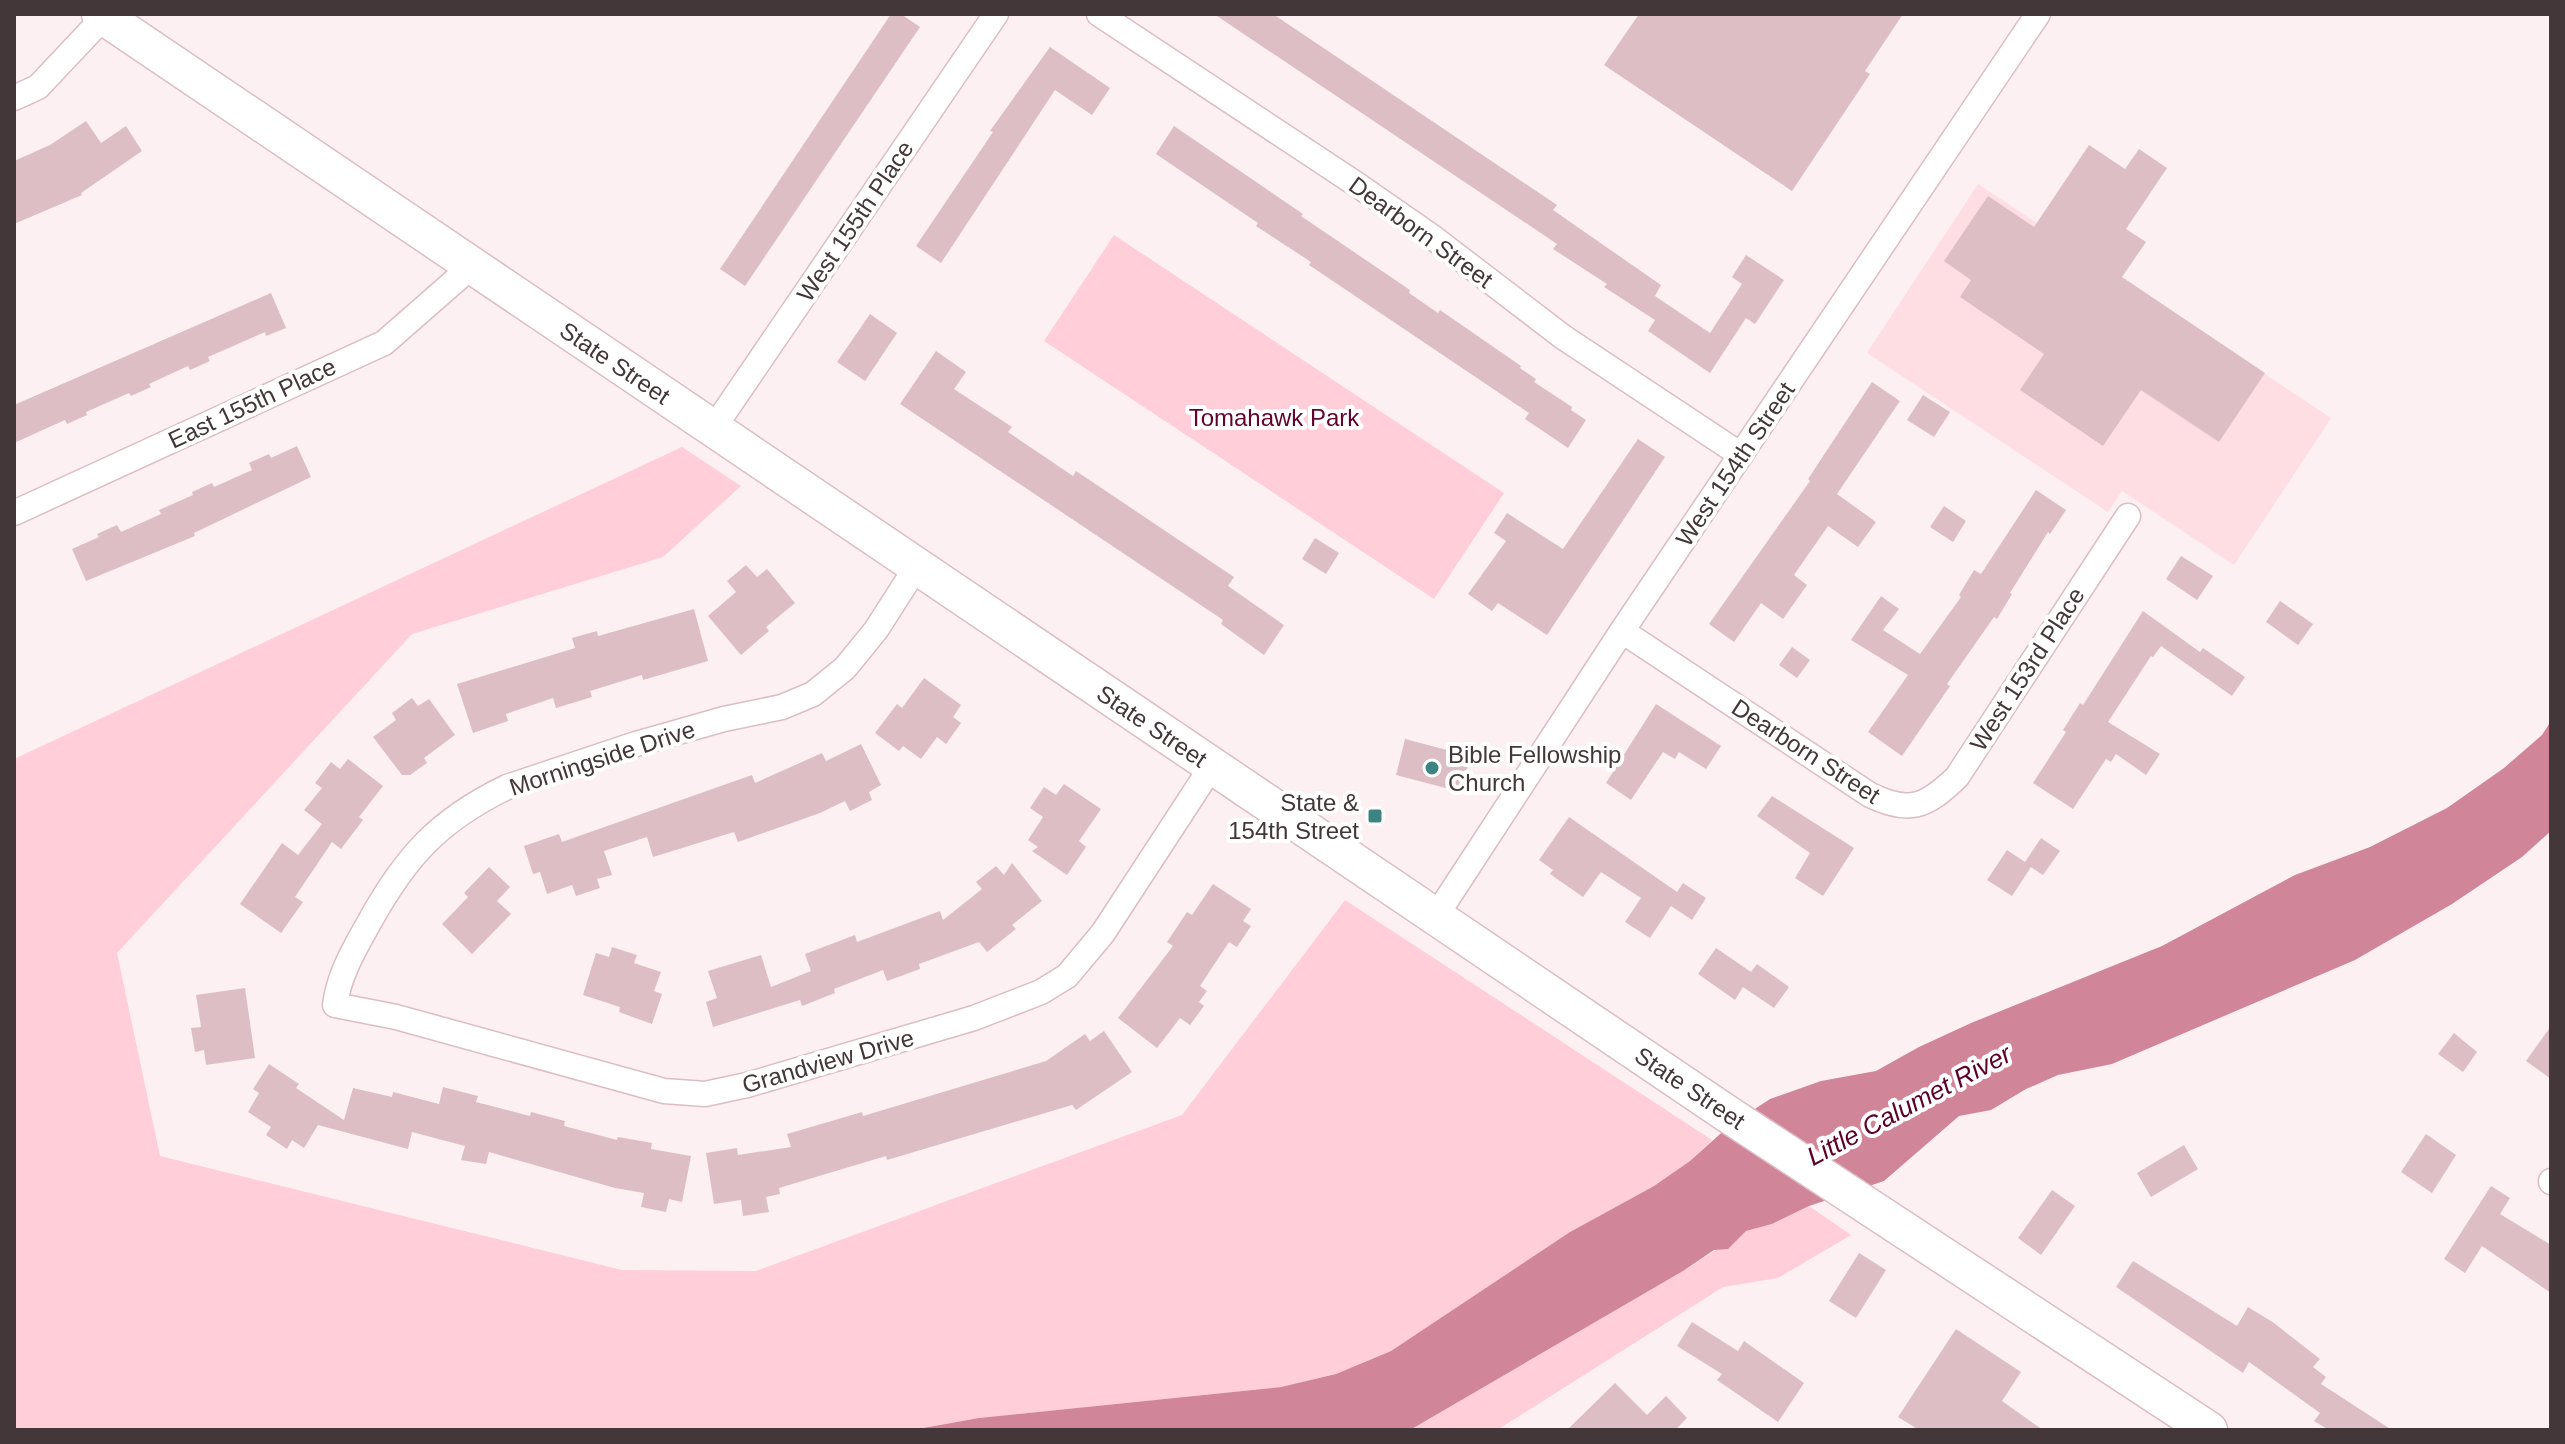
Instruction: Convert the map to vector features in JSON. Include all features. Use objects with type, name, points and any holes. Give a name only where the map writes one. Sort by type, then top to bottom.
[{"type":"main road","name":"State Street","points":[[102,15],[1726,1113],[2209,1430]]},
{"type":"street","name":"West 155th Place","points":[[713,429],[996,14]]},
{"type":"street","name":"Dearborn Street","points":[[1099,14],[1359,186],[1431,236],[1563,337],[1741,455]]},
{"type":"street","name":"West 154th Street","points":[[1436,916],[1622,631],[2038,14]]},
{"type":"street","points":[[14,98],[38,87],[102,15]]},
{"type":"street","name":"East 155th Place","points":[[14,513],[384,343],[472,266]]},
{"type":"street","name":"West 153rd Place","points":[[1912,807],[1937,796],[1957,777],[2128,516]]},
{"type":"street","name":"Morningside Drive","points":[[335,1005],[337,986],[380,900],[413,854],[430,837],[487,797],[507,787],[636,744],[724,719],[782,707],[813,694],[845,668],[876,630],[917,566]]},
{"type":"street","name":"Dearborn Street","points":[[1622,631],[1870,795],[1891,805],[1912,807]]},
{"type":"street","name":"Grandview Drive","points":[[335,1005],[396,1017],[664,1091],[705,1094],[747,1085],[974,1018],[1041,992],[1067,976],[1103,933],[1212,766]]},
{"type":"shaded area","points":[[1978,184],[2331,418],[2234,565],[2122,491],[2108,512],[1867,353]]},
{"type":"green space","name":"Tomahawk Park","points":[[1114,235],[1504,493],[1434,599],[1044,341]]},
{"type":"green space","points":[[682,447],[741,486],[663,557],[412,634],[117,953],[160,1156],[622,1270],[756,1271],[1182,1115],[1345,900],[1712,1140],[1690,1161],[1654,1186],[1570,1232],[1391,1351],[1336,1374],[1281,1387],[979,1418],[912,1430],[14,1430],[14,759]]},
{"type":"green space","points":[[1809,1206],[1851,1235],[1778,1278],[1723,1287],[1497,1430],[1410,1430],[1746,1231],[1772,1224]]},
{"type":"water","name":"Little Calumet River","points":[[2551,721],[2551,831],[2522,857],[2452,904],[2355,960],[2112,1064],[2058,1075],[2026,1089],[1991,1110],[1959,1116],[1884,1181],[1746,1231],[1728,1249],[1714,1250],[1410,1430],[912,1430],[979,1418],[1281,1387],[1336,1374],[1391,1351],[1570,1232],[1654,1186],[1690,1161],[1729,1126],[1770,1099],[1821,1081],[1876,1071],[1971,1023],[2162,946],[2295,875],[2370,847],[2447,808],[2504,768],[2542,735]]},
{"type":"building","points":[[891,14],[901,14],[920,27],[745,286],[720,269]]},
{"type":"building","points":[[1214,14],[1273,14],[1557,205],[1553,210],[1661,285],[1655,296],[1710,333],[1742,284],[1732,277],[1746,255],[1784,280],[1755,324],[1746,318],[1710,373],[1648,331],[1655,320],[1553,249],[1557,244]]},
{"type":"building","points":[[1639,14],[1903,14],[1865,71],[1870,74],[1792,191],[1604,65]]},
{"type":"building","points":[[1050,47],[1110,88],[1092,115],[1055,90],[941,263],[916,246],[993,132],[990,131]]},
{"type":"building","points":[[86,121],[101,143],[126,126],[142,151],[82,195],[14,224],[14,161],[50,145]]},
{"type":"building","points":[[1174,126],[1410,290],[1409,293],[1438,313],[1440,310],[1521,366],[1536,379],[1534,382],[1572,407],[1571,410],[1586,420],[1568,448],[1525,419],[1529,413],[1309,265],[1311,262],[1256,226],[1258,223],[1156,154]]},
{"type":"building","points":[[2089,145],[2125,169],[2139,149],[2167,168],[2126,229],[2146,242],[2122,277],[2265,373],[2219,442],[2141,390],[2103,446],[2020,390],[2044,354],[1960,297],[1971,280],[1944,261],[1988,196],[2034,227]]},
{"type":"building","points":[[271,293],[286,328],[266,336],[265,332],[208,357],[210,361],[190,370],[188,366],[131,396],[129,393],[67,424],[65,420],[14,443],[14,405]]},
{"type":"building","points":[[870,314],[897,333],[865,381],[837,362]]},
{"type":"building","points":[[936,351],[966,372],[954,389],[1012,427],[1008,432],[1073,476],[1076,471],[1234,577],[1228,586],[1284,625],[1264,655],[1221,624],[1223,620],[900,404]]},
{"type":"building","points":[[1872,382],[1900,401],[1837,494],[1876,522],[1858,547],[1828,526],[1794,575],[1807,585],[1783,619],[1761,603],[1734,642],[1709,624],[1810,481],[1808,479]]},
{"type":"building","points":[[1923,395],[1950,412],[1934,437],[1907,420]]},
{"type":"building","points":[[1638,439],[1665,457],[1547,635],[1498,603],[1492,611],[1468,594],[1506,541],[1494,533],[1507,513],[1563,549]]},
{"type":"building","points":[[297,446],[311,477],[194,533],[195,536],[86,581],[72,549],[117,525],[121,532],[161,514],[159,510],[193,495],[192,492],[212,483],[214,487],[252,470],[249,463],[269,454],[271,458]]},
{"type":"building","points":[[2036,490],[2066,510],[2050,534],[2048,532],[1997,619],[1994,617],[1947,684],[1950,686],[1902,756],[1868,732],[1908,675],[1851,640],[1881,596],[1899,609],[1883,630],[1920,654],[1961,597],[1959,595],[1974,570],[1981,574]]},
{"type":"building","points":[[1944,506],[1966,521],[1953,542],[1930,527]]},
{"type":"building","points":[[1315,538],[1339,553],[1326,574],[1302,559]]},
{"type":"building","points":[[2181,556],[2213,576],[2197,600],[2166,579]]},
{"type":"building","points":[[746,565],[757,577],[767,569],[795,603],[766,627],[769,631],[741,655],[708,616],[736,592],[727,581]]},
{"type":"building","points":[[2280,601],[2313,624],[2298,645],[2266,622]]},
{"type":"building","points":[[694,609],[708,661],[643,680],[642,675],[590,691],[592,697],[556,708],[553,698],[506,714],[508,721],[473,733],[457,684],[575,648],[572,638],[597,631],[598,636]]},
{"type":"building","points":[[2143,611],[2200,652],[2203,648],[2245,677],[2232,696],[2161,646],[2151,656],[2108,722],[2160,754],[2146,775],[2116,754],[2111,762],[2106,759],[2073,809],[2033,783],[2066,732],[2063,730],[2080,703],[2083,705]]},
{"type":"building","points":[[1792,647],[1810,660],[1797,678],[1779,665]]},
{"type":"building","points":[[924,678],[961,705],[953,717],[961,723],[946,744],[937,737],[921,759],[903,746],[899,751],[875,733],[897,704],[902,708]]},
{"type":"building","points":[[412,698],[418,706],[429,699],[455,735],[424,758],[427,763],[410,775],[402,775],[373,737],[396,720],[392,713]]},
{"type":"building","points":[[1656,704],[1721,746],[1706,769],[1679,752],[1675,759],[1663,752],[1631,800],[1606,783]]},
{"type":"building","name":"Bible Fellowship Church","points":[[1405,739],[1470,756],[1461,792],[1396,775]]},
{"type":"building","points":[[861,744],[881,785],[869,792],[872,800],[850,811],[845,801],[738,842],[734,832],[653,857],[647,837],[604,851],[612,875],[597,879],[600,888],[576,896],[572,885],[547,894],[540,872],[533,874],[524,846],[559,834],[562,842],[752,775],[755,783],[822,753],[826,761]]},
{"type":"building","points":[[348,759],[383,786],[359,817],[363,820],[341,849],[332,842],[295,897],[303,902],[281,933],[240,904],[282,843],[298,855],[322,824],[304,810],[322,788],[315,783],[331,762],[340,769]]},
{"type":"building","points":[[1064,784],[1101,809],[1079,841],[1086,847],[1067,875],[1032,851],[1038,847],[1028,840],[1043,817],[1030,808],[1044,787],[1056,795]]},
{"type":"building","points":[[1772,796],[1854,848],[1823,896],[1795,878],[1810,853],[1757,816]]},
{"type":"building","points":[[1569,817],[1677,892],[1683,883],[1706,898],[1692,920],[1671,906],[1650,938],[1625,922],[1641,898],[1601,872],[1583,897],[1550,874],[1553,870],[1539,860]]},
{"type":"building","points":[[2041,838],[2060,851],[2043,875],[2031,867],[2012,896],[1987,880],[2007,850],[2025,862]]},
{"type":"building","points":[[1012,863],[1042,901],[1012,925],[1016,929],[987,952],[979,942],[919,964],[920,969],[887,981],[883,970],[834,989],[835,993],[802,1006],[800,1000],[713,1027],[706,1002],[717,998],[708,971],[761,955],[771,987],[811,971],[805,954],[855,935],[857,942],[940,911],[943,920],[982,889],[976,882],[996,866],[1004,875]]},
{"type":"building","points":[[489,867],[510,887],[497,901],[511,914],[472,954],[442,924],[468,897],[464,893]]},
{"type":"building","points":[[1213,884],[1251,909],[1243,921],[1251,926],[1237,947],[1229,942],[1200,986],[1207,991],[1199,1002],[1204,1006],[1190,1025],[1180,1018],[1157,1048],[1118,1018],[1173,946],[1167,942],[1187,912],[1192,915]]},
{"type":"building","points":[[612,947],[637,955],[634,963],[661,972],[654,991],[662,994],[652,1024],[619,1012],[620,1007],[583,995],[596,953],[609,957]]},
{"type":"building","points":[[1716,948],[1751,972],[1757,964],[1789,987],[1774,1008],[1743,987],[1735,1000],[1698,974]]},
{"type":"building","points":[[245,988],[255,1058],[206,1065],[204,1050],[195,1052],[191,1028],[201,1027],[196,995]]},
{"type":"building","points":[[2551,1026],[2551,1079],[2526,1061]]},
{"type":"building","points":[[1104,1031],[1132,1072],[1076,1110],[1072,1105],[887,1160],[886,1156],[779,1188],[780,1194],[766,1197],[769,1212],[743,1216],[741,1200],[714,1204],[706,1153],[737,1148],[738,1155],[791,1147],[787,1134],[862,1112],[863,1116],[1046,1061],[1085,1034],[1090,1041]]},
{"type":"building","points":[[2454,1033],[2477,1052],[2463,1072],[2438,1054]]},
{"type":"building","points":[[269,1064],[299,1084],[296,1088],[344,1120],[353,1088],[392,1097],[393,1092],[439,1104],[443,1087],[478,1096],[476,1102],[530,1116],[531,1112],[565,1121],[564,1126],[617,1140],[618,1137],[652,1143],[651,1149],[691,1156],[682,1202],[669,1199],[666,1212],[641,1207],[644,1193],[615,1188],[489,1152],[486,1164],[461,1160],[465,1146],[412,1132],[408,1149],[318,1125],[304,1148],[292,1140],[287,1149],[266,1135],[271,1127],[248,1112],[259,1093],[253,1089]]},
{"type":"building","points":[[2426,1134],[2456,1155],[2432,1193],[2401,1172]]},
{"type":"building","points":[[2184,1145],[2198,1169],[2151,1197],[2137,1173]]},
{"type":"building","points":[[2491,1186],[2510,1198],[2500,1214],[2551,1245],[2551,1293],[2482,1246],[2465,1273],[2444,1259]]},
{"type":"building","points":[[2052,1190],[2075,1206],[2041,1255],[2018,1238]]},
{"type":"building","points":[[1859,1253],[1886,1270],[1856,1318],[1829,1301]]},
{"type":"building","points":[[2133,1261],[2237,1326],[2248,1307],[2274,1323],[2320,1359],[2313,1367],[2326,1377],[2321,1384],[2392,1430],[2329,1430],[2314,1421],[2320,1413],[2249,1362],[2243,1373],[2116,1287]]},
{"type":"building","points":[[1692,1322],[1738,1351],[1744,1341],[1804,1383],[1778,1422],[1717,1380],[1722,1374],[1677,1346]]},
{"type":"building","points":[[1956,1329],[2021,1372],[2002,1401],[2043,1430],[1919,1430],[1898,1417]]},
{"type":"building","points":[[1615,1383],[1647,1415],[1666,1396],[1687,1418],[1675,1430],[1567,1430]]},
{"type":"place","name":"Bible Fellowship Church","points":[[1432,768]]},
{"type":"place","name":"State & 154th Street","points":[[1375,816]]}]
